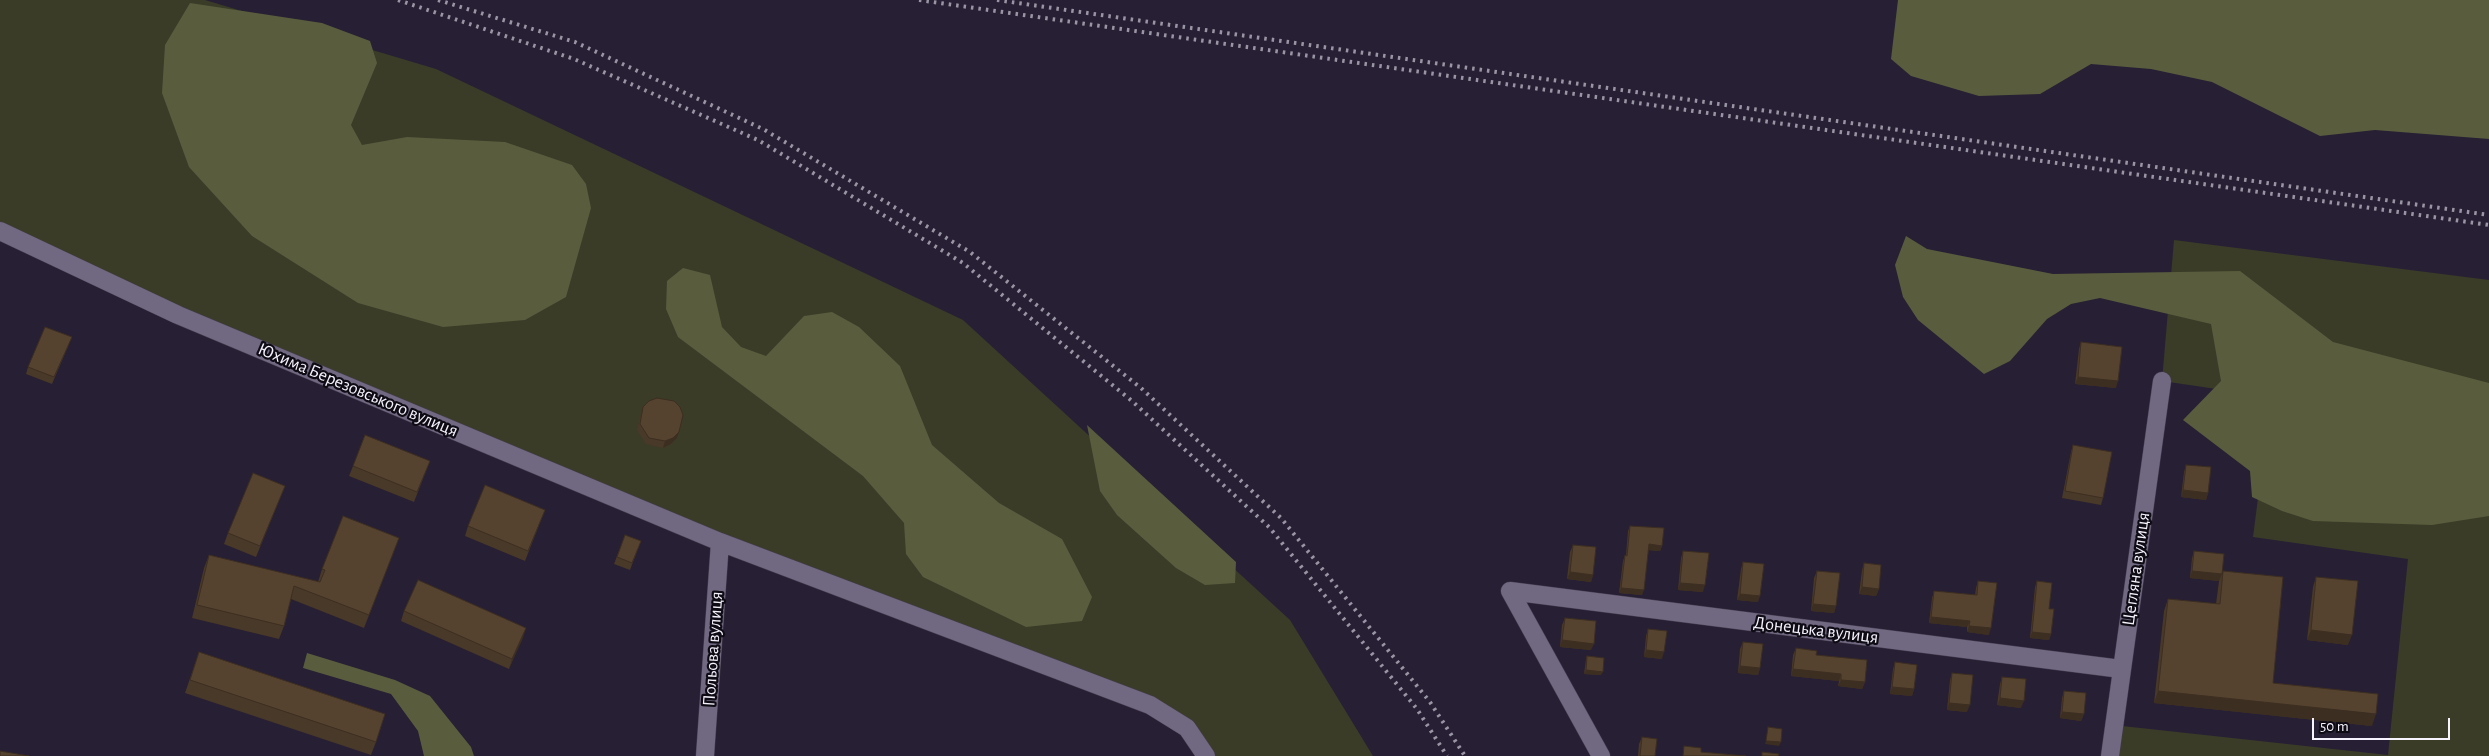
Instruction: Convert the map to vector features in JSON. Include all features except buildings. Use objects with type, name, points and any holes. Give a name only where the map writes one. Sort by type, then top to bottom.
[{"type":"street","name":"Юхима Березовського вулиця","points":[[0,230],[178,315],[720,542],[1150,705],[1187,728],[1206,756]]},
{"type":"street","name":"Цегляна вулиця","points":[[2110,756],[2162,381]]},
{"type":"street","name":"Польова вулиця","points":[[706,756],[720,542]]},
{"type":"street","name":"Донецька вулиця","points":[[1601,756],[1510,590],[2121,669]]},
{"type":"green space","points":[[0,0],[205,0],[436,69],[963,320],[1290,620],[1373,756],[1206,756],[1187,728],[720,542],[0,231]]},
{"type":"green space","points":[[1898,0],[2489,0],[2489,139],[2375,130],[2320,136],[2212,82],[2151,69],[2091,64],[2040,94],[1979,96],[1911,76],[1891,59]]},
{"type":"green space","points":[[190,3],[322,23],[370,41],[377,63],[351,125],[362,145],[407,137],[505,142],[572,165],[586,184],[591,208],[566,297],[525,320],[443,327],[358,303],[252,236],[189,167],[162,93],[165,45]]},
{"type":"green space","points":[[1906,236],[1927,249],[2053,274],[2240,271],[2333,342],[2489,383],[2489,516],[2432,525],[2313,521],[2282,511],[2252,497],[2250,471],[2183,420],[2221,381],[2211,324],[2100,298],[2071,304],[2047,319],[2010,361],[1984,374],[1918,320],[1903,297],[1895,265]]},
{"type":"green space","points":[[2174,240],[2489,280],[2489,756],[2110,756],[2113,725],[2388,755],[2408,559],[2253,537],[2271,397],[2162,381]]},
{"type":"green space","points":[[683,268],[710,275],[722,327],[741,347],[766,356],[804,316],[832,312],[859,327],[900,366],[932,445],[999,503],[1062,539],[1092,597],[1082,621],[1026,627],[923,577],[906,554],[904,523],[863,476],[678,337],[666,309],[667,281]]},
{"type":"green space","points":[[1087,425],[1236,562],[1235,583],[1205,585],[1176,568],[1117,515],[1100,491]]},
{"type":"green space","points":[[307,653],[395,680],[430,696],[471,747],[474,756],[424,756],[418,731],[391,694],[303,668]]},
{"type":"railway","points":[[398,0],[574,59],[758,140],[963,263],[1132,401],[1269,527],[1417,709],[1447,756]]},
{"type":"railway","points":[[438,0],[575,42],[763,129],[970,252],[1141,388],[1281,518],[1430,702],[1465,756]]},
{"type":"railway","points":[[919,0],[2489,225]]},
{"type":"railway","points":[[997,0],[2489,215]]}]
